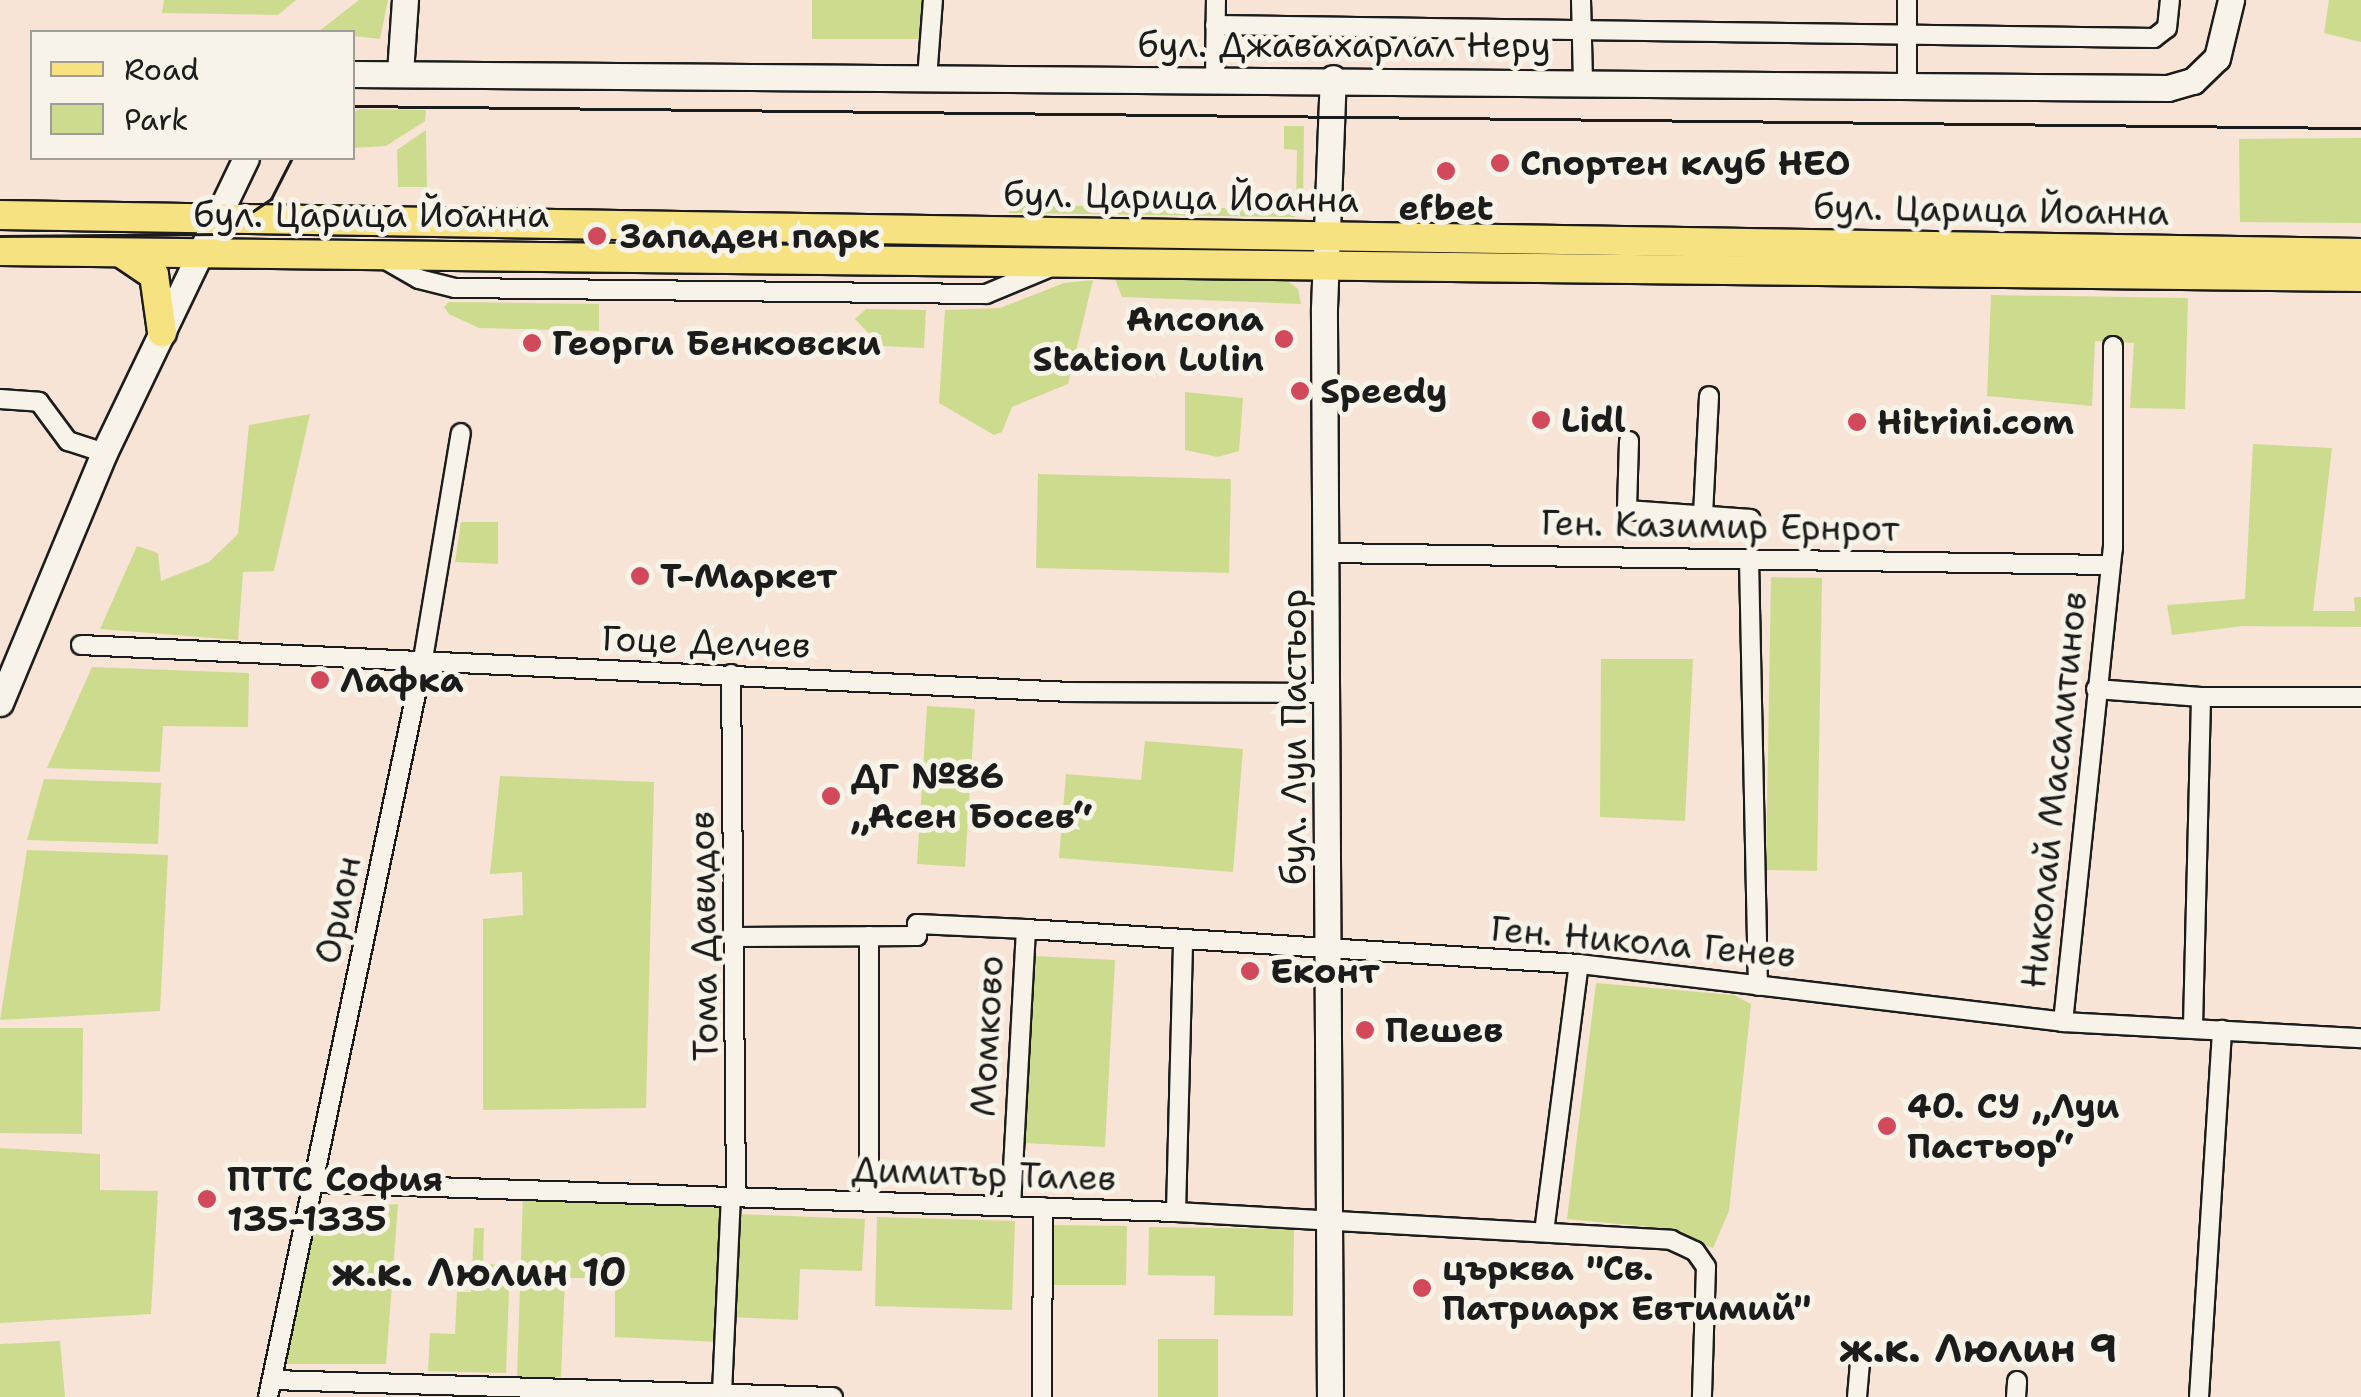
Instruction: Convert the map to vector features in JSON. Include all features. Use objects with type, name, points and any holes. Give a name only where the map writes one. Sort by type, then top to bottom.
[{"type":"main road","name":"бул. Царица Йоанна","points":[[0,215],[2361,277]]},
{"type":"main road","name":"бул. Царица Йоанна","points":[[0,251],[1066,260],[1327,250],[2361,252]]},
{"type":"main road","points":[[115,251],[154,275],[162,332]]},
{"type":"street","points":[[400,72],[405,0]]},
{"type":"street","points":[[926,79],[933,0]]},
{"type":"street","points":[[1215,79],[1216,0]]},
{"type":"street","points":[[1581,0],[1583,80]]},
{"type":"street","points":[[1906,85],[1907,0]]},
{"type":"street","points":[[1216,24],[2162,35],[2170,0]]},
{"type":"street","name":"бул. Джавахарлал Неру","points":[[355,74],[2181,86],[2217,58],[2231,0]]},
{"type":"street","name":"бул. Луи Пастьор","points":[[1330,1397],[1327,250],[1333,78]]},
{"type":"street","points":[[0,703],[104,454],[198,250],[245,160]]},
{"type":"street","name":"Николай Масалитинов","points":[[2063,1022],[2109,565],[2113,346]]},
{"type":"street","points":[[1703,515],[1709,396]]},
{"type":"street","points":[[0,399],[39,402],[68,441],[104,454]]},
{"type":"street","name":"Орион","points":[[270,1388],[422,665],[461,433]]},
{"type":"street","points":[[1629,441],[1626,510],[1751,520]]},
{"type":"street","name":"Ген. Казимир Ернрот","points":[[1330,552],[2109,565]]},
{"type":"street","points":[[1749,559],[1758,986]]},
{"type":"street","name":"Гоце Делчев","points":[[81,644],[422,665],[731,674],[1070,692],[1330,693]]},
{"type":"street","name":"Тома Давидов","points":[[722,1393],[734,1197],[737,937],[731,674]]},
{"type":"street","points":[[2096,688],[2201,697],[2361,697]]},
{"type":"street","points":[[2193,1026],[2201,697]]},
{"type":"street","name":"Ген. Никола Генев","points":[[737,937],[1026,929],[1183,942],[1580,964],[2063,1022],[2361,1038]]},
{"type":"street","name":"Момково","points":[[1011,1206],[1026,929]]},
{"type":"street","points":[[869,936],[869,1202]]},
{"type":"street","points":[[1176,1212],[1183,942]]},
{"type":"street","points":[[1544,1232],[1580,964]]},
{"type":"street","points":[[2199,1397],[2222,1030]]},
{"type":"street","name":"Димитър Талев","points":[[315,1183],[1176,1212],[1649,1238],[1684,1245],[1706,1268],[1702,1397]]},
{"type":"street","points":[[1042,1397],[1043,1207]]},
{"type":"street","points":[[1858,1397],[1860,1359]]},
{"type":"street","points":[[270,1388],[833,1397]]},
{"type":"green space","points":[[164,0],[296,0],[278,15],[162,13]]},
{"type":"green space","points":[[359,0],[388,0],[380,39],[355,36],[355,30],[321,30]]},
{"type":"green space","points":[[812,0],[921,0],[921,39],[812,39]]},
{"type":"green space","points":[[2329,0],[2361,0],[2361,42],[2324,33]]},
{"type":"green space","points":[[426,110],[425,121],[386,146],[355,148],[355,111]]},
{"type":"green space","points":[[1284,126],[1304,126],[1303,209],[1294,217],[1009,213],[1009,205],[1296,209],[1297,150],[1284,149]]},
{"type":"green space","points":[[426,130],[427,187],[398,187],[397,150]]},
{"type":"green space","points":[[2361,138],[2361,223],[2240,222],[2239,139]]},
{"type":"green space","points":[[1115,279],[1285,279],[1298,289],[1301,304],[1122,297]]},
{"type":"green space","points":[[1093,280],[1068,384],[1012,407],[1002,432],[994,435],[939,403],[945,310],[1000,308],[1064,283]]},
{"type":"green space","points":[[1991,295],[2188,298],[2185,409],[2130,408],[2134,343],[2095,341],[2092,406],[1987,396]]},
{"type":"green space","points":[[449,302],[599,304],[599,331],[479,328],[449,314],[444,307]]},
{"type":"green space","points":[[866,309],[926,310],[924,348],[881,346],[855,319]]},
{"type":"green space","points":[[1185,392],[1243,398],[1239,451],[1218,457],[1185,450]]},
{"type":"green space","points":[[310,414],[274,571],[243,572],[238,640],[100,629],[137,546],[158,553],[161,581],[209,562],[238,534],[249,425]]},
{"type":"green space","points":[[2253,444],[2332,448],[2313,611],[2355,611],[2354,597],[2361,597],[2361,627],[2243,626],[2172,635],[2167,605],[2245,599]]},
{"type":"green space","points":[[1038,474],[1231,479],[1229,573],[1036,568]]},
{"type":"green space","points":[[461,522],[498,522],[498,564],[455,562]]},
{"type":"green space","points":[[1771,577],[1822,578],[1817,871],[1766,870]]},
{"type":"green space","points":[[1601,659],[1693,659],[1685,821],[1600,817]]},
{"type":"green space","points":[[92,667],[249,673],[248,727],[163,726],[160,772],[47,768]]},
{"type":"green space","points":[[927,706],[975,709],[965,867],[917,864]]},
{"type":"green space","points":[[1145,741],[1243,749],[1233,872],[1059,858],[1066,774],[1141,780]]},
{"type":"green space","points":[[500,776],[654,782],[646,1108],[483,1110],[483,919],[523,915],[522,872],[490,874]]},
{"type":"green space","points":[[44,779],[161,783],[158,844],[27,840]]},
{"type":"green space","points":[[27,850],[168,855],[160,1011],[0,1020]]},
{"type":"green space","points":[[1033,956],[1115,960],[1105,1147],[1023,1143]]},
{"type":"green space","points":[[1596,983],[1734,995],[1751,1004],[1729,1211],[1713,1248],[1661,1228],[1567,1219]]},
{"type":"green space","points":[[0,1028],[83,1028],[82,1134],[0,1133]]},
{"type":"green space","points":[[0,1148],[100,1154],[100,1190],[158,1191],[151,1314],[0,1323]]},
{"type":"green space","points":[[523,1196],[726,1202],[720,1342],[615,1337],[615,1278],[565,1278],[561,1377],[517,1378]]},
{"type":"green space","points":[[398,1204],[386,1364],[286,1364],[316,1211]]},
{"type":"green space","points":[[735,1214],[865,1219],[862,1271],[800,1269],[798,1320],[730,1317]]},
{"type":"green space","points":[[877,1217],[1015,1221],[1012,1310],[875,1306]]},
{"type":"green space","points":[[1051,1225],[1127,1226],[1126,1285],[1051,1285]]},
{"type":"green space","points":[[1149,1227],[1294,1229],[1293,1316],[1214,1315],[1215,1276],[1148,1275]]},
{"type":"green space","points":[[474,1228],[484,1228],[483,1264],[510,1265],[506,1373],[428,1371],[430,1333],[455,1334],[457,1292],[471,1292]]},
{"type":"green space","points":[[1158,1339],[1218,1339],[1218,1397],[1158,1397]]},
{"type":"green space","points":[[60,1341],[65,1397],[0,1397],[0,1344]]},
{"type":"tram line","points":[[355,106],[2361,128]]},
{"type":"tram line","points":[[0,236],[219,234],[271,199],[291,160]]},
{"type":"place","name":"Спортен клуб НЕО","points":[[1500,163]]},
{"type":"place","name":"efbet","points":[[1446,171]]},
{"type":"place","name":"Западен парк","points":[[597,236]]},
{"type":"place","name":"Ancona Station Lulin","points":[[1284,339]]},
{"type":"place","name":"Георги Бенковски","points":[[532,343]]},
{"type":"place","name":"Speedy","points":[[1300,391]]},
{"type":"place","name":"Lidl","points":[[1541,420]]},
{"type":"place","name":"Hitrini.com","points":[[1857,422]]},
{"type":"place","name":"Т-Маркет","points":[[640,576]]},
{"type":"place","name":"Лафка","points":[[320,680]]},
{"type":"place","name":"ДГ №86 „Асен Босев“","points":[[831,796]]},
{"type":"place","name":"Еконт","points":[[1250,971]]},
{"type":"place","name":"Пешев","points":[[1365,1030]]},
{"type":"place","name":"40. СУ „Луи Пастьор“","points":[[1887,1126]]},
{"type":"place","name":"ПТТС София 135-1335","points":[[207,1199]]},
{"type":"place","name":"църква \"Св. Патриарх Евтимий\"","points":[[1422,1288]]},
{"type":"district","name":"ж.к. Люлин 10","points":[[479,1272]]},
{"type":"district","name":"ж.к. Люлин 9","points":[[1978,1348]]}]
